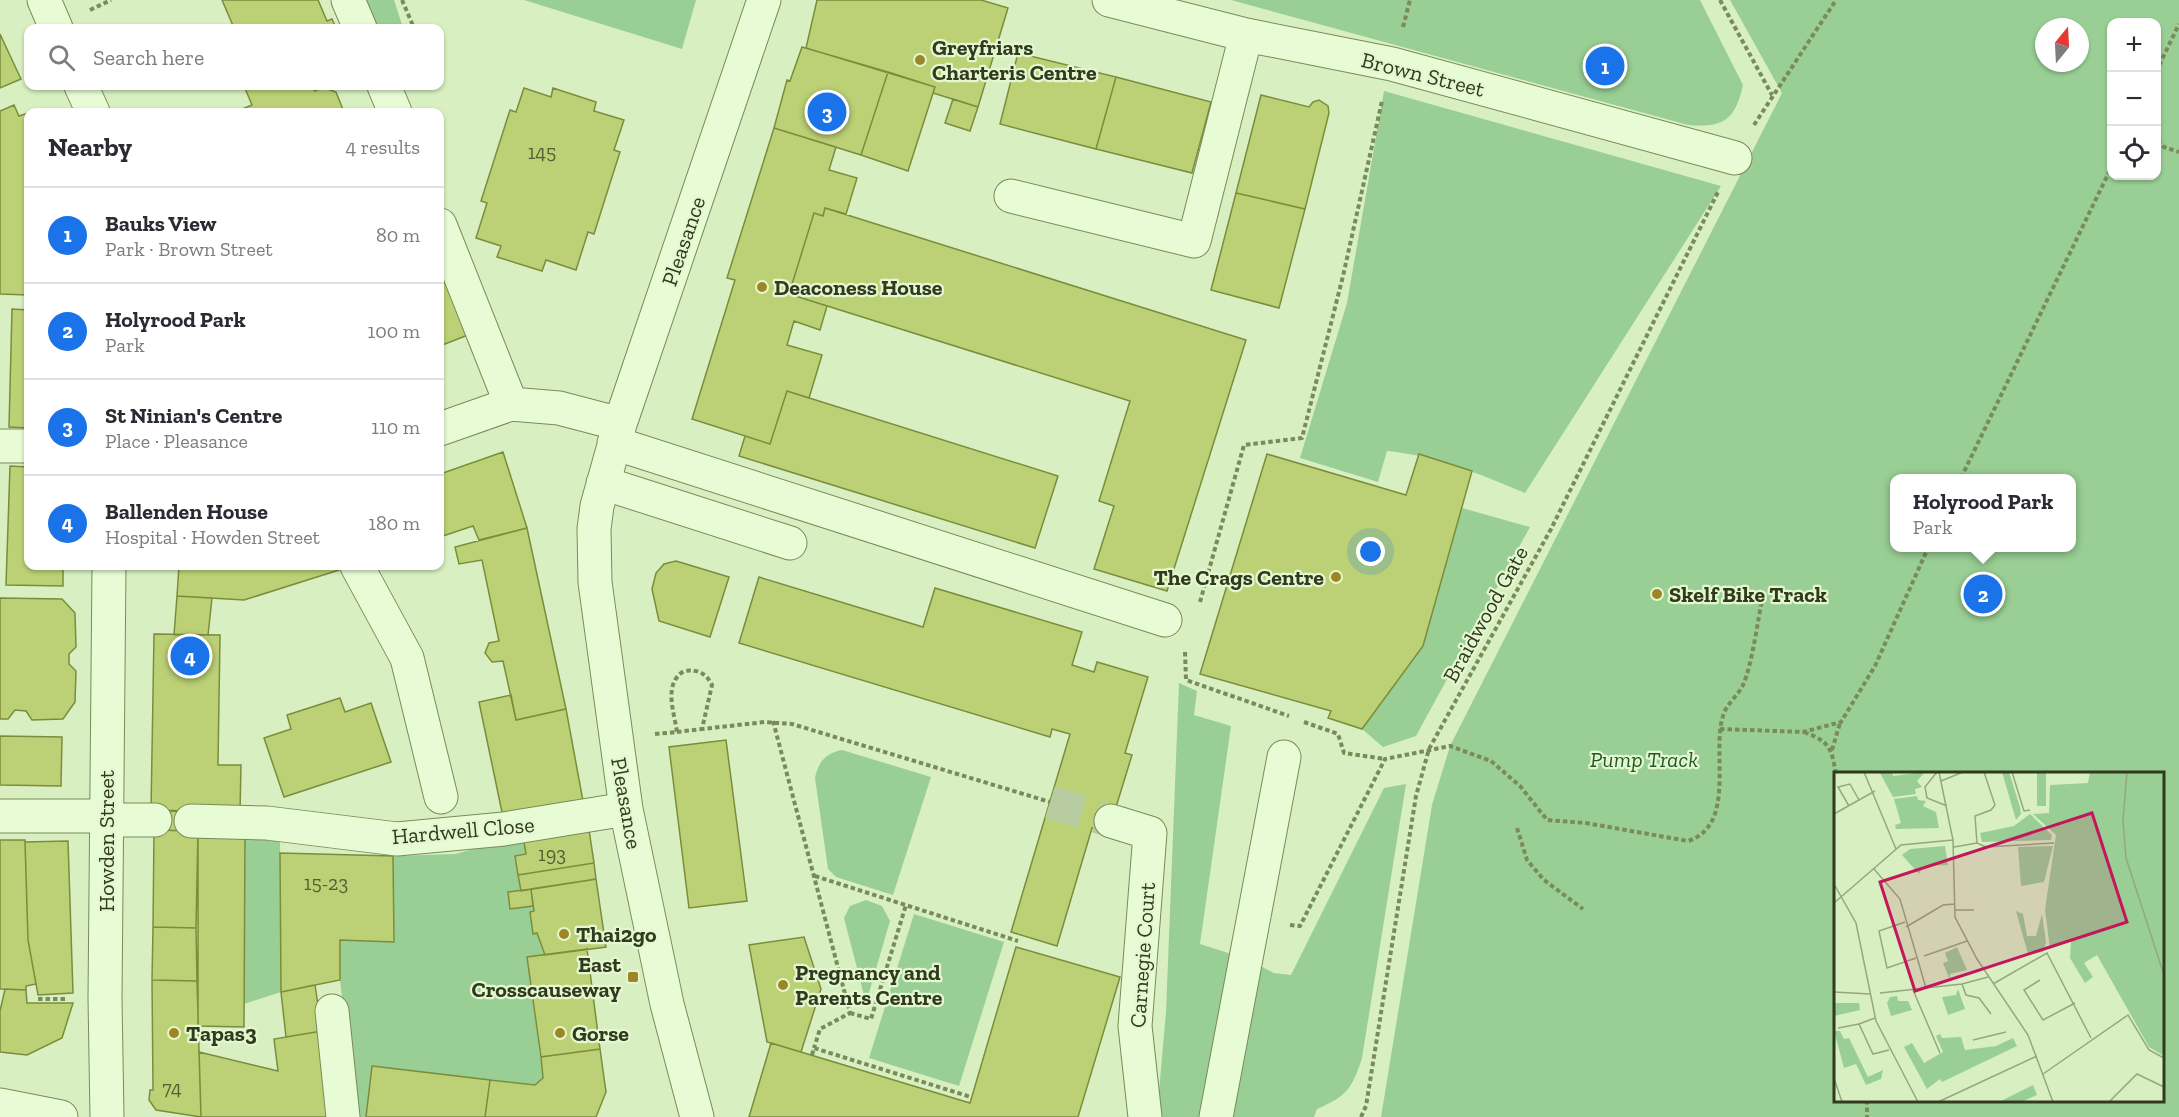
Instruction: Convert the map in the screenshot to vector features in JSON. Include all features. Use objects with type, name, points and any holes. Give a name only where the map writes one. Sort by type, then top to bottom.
[{"type":"street","points":[[44,0],[54,24]]},
{"type":"street","points":[[348,0],[358,24]]},
{"type":"street","name":"Pleasance","points":[[697,1117],[667,1004],[626,809],[595,582],[594,530],[603,483],[617,433],[764,0]]},
{"type":"street","name":"Brown Street","points":[[1109,0],[1246,35],[1392,64],[1735,158]]},
{"type":"street","points":[[1011,196],[1194,242],[1246,35]]},
{"type":"street","points":[[83,90],[91,108]]},
{"type":"street","points":[[386,90],[393,108]]},
{"type":"street","points":[[444,235],[511,405]]},
{"type":"street","points":[[444,428],[511,405],[559,408],[617,433],[1165,620]]},
{"type":"street","points":[[0,446],[24,446]]},
{"type":"street","points":[[603,483],[790,543]]},
{"type":"street","name":"Howden Street","points":[[107,1117],[106,818],[109,570]]},
{"type":"street","points":[[359,570],[407,658],[441,797]]},
{"type":"street","points":[[1216,1117],[1284,757]]},
{"type":"street","name":"Hardwell Close","points":[[191,821],[267,823],[397,839],[504,830],[626,809]]},
{"type":"street","points":[[0,816],[155,820]]},
{"type":"street","name":"Carnegie Court","points":[[1111,821],[1150,833],[1136,1026],[1145,1117]]},
{"type":"street","points":[[332,1011],[344,1117]]},
{"type":"street","points":[[0,1105],[61,1117]]},
{"type":"path","points":[[402,0],[412,24]]},
{"type":"path","points":[[1720,0],[1772,95],[1836,0]]},
{"type":"path","points":[[2161,63],[2179,24]]},
{"type":"path","points":[[1199,603],[1244,445],[1302,438],[1343,276],[1372,136],[1392,64]]},
{"type":"path","points":[[2161,144],[2179,152]]},
{"type":"path","name":"Braidwood Gate","points":[[1361,1117],[1366,1106],[1416,796],[1429,749],[1551,529],[1735,158]]},
{"type":"path","points":[[1963,474],[2107,176]]},
{"type":"path","points":[[1832,751],[1841,723],[1875,666],[1926,552]]},
{"type":"path","points":[[1188,645],[1185,654],[1186,680],[1338,734],[1344,753],[1385,759],[1450,746],[1491,761],[1520,786],[1547,820],[1586,823],[1689,841],[1701,837],[1719,799],[1720,729],[1723,714],[1744,685],[1763,595]]},
{"type":"path","points":[[677,732],[671,687],[676,677],[684,670],[701,672],[712,686],[702,729]]},
{"type":"path","points":[[615,739],[773,721],[836,735],[1050,802]]},
{"type":"path","points":[[773,721],[850,1013]]},
{"type":"path","points":[[1720,729],[1803,732],[1841,723]]},
{"type":"path","points":[[1803,732],[1824,740],[1832,751],[1836,772]]},
{"type":"path","points":[[1254,921],[1300,926],[1385,759]]},
{"type":"path","points":[[1516,828],[1527,860],[1544,880],[1584,909]]},
{"type":"path","points":[[814,876],[1018,941]]},
{"type":"path","points":[[812,1055],[820,1029],[850,1013],[871,1019],[906,905]]},
{"type":"path","points":[[38,999],[73,999]]},
{"type":"path","points":[[814,1048],[971,1097]]},
{"type":"green space","points":[[365,0],[394,0],[402,24],[375,24]]},
{"type":"green space","points":[[524,0],[696,0],[682,49]]},
{"type":"green space","points":[[1231,0],[1700,0],[1743,85],[1732,114],[1726,119],[1711,125],[1688,125]]},
{"type":"green space","name":"Pump Track","points":[[1730,0],[2179,0],[2179,1117],[1381,1117],[1432,805],[1450,746],[1782,93]]},
{"type":"green space","points":[[1384,91],[1721,186],[1525,493],[1458,467],[1405,453],[1387,451],[1378,482],[1300,458],[1347,303]]},
{"type":"green space","points":[[1462,508],[1530,527],[1416,736],[1383,747],[1362,729],[1423,646]]},
{"type":"green space","points":[[1179,683],[1197,691],[1194,715],[1231,726],[1200,944],[1247,959],[1274,973],[1291,975],[1384,788],[1406,784],[1362,1058],[1347,1090],[1335,1100],[1317,1109],[1314,1117],[1163,1117],[1157,1114],[1166,1012]]},
{"type":"green space","points":[[842,750],[931,777],[893,895],[836,877],[828,869],[815,778],[818,767],[824,759],[831,753]]},
{"type":"green space","points":[[245,832],[280,838],[281,992],[244,1004]]},
{"type":"green space","points":[[523,836],[526,854],[515,856],[521,891],[508,893],[510,909],[533,906],[534,911],[530,912],[533,933],[537,933],[545,955],[527,957],[543,1078],[535,1085],[372,1066],[366,1117],[356,1117],[340,980],[340,940],[394,941],[393,856],[455,854]]},
{"type":"green space","points":[[866,900],[882,906],[890,921],[866,1003],[844,918],[850,906]]},
{"type":"green space","points":[[914,914],[1004,942],[959,1086],[869,1058]]},
{"type":"building","points":[[222,0],[318,0],[327,21],[332,19],[334,24],[232,24]]},
{"type":"building","name":"Greyfriars Charteris Centre","points":[[817,0],[981,0],[1008,8],[978,107],[933,93],[935,87],[806,48]]},
{"type":"building","points":[[0,34],[21,79],[0,88]]},
{"type":"building","points":[[802,47],[888,72],[861,155],[774,128],[787,80],[790,81]]},
{"type":"building","points":[[1018,53],[1116,77],[1096,149],[1000,124]]},
{"type":"building","points":[[888,72],[935,87],[908,171],[861,155]]},
{"type":"building","points":[[1116,77],[1211,102],[1192,173],[1096,149]]},
{"type":"building","points":[[524,88],[551,97],[553,88],[596,102],[594,111],[624,120],[614,150],[620,152],[594,234],[588,232],[576,270],[546,260],[542,271],[497,257],[501,246],[476,238],[487,203],[481,201],[510,110],[516,112]]},
{"type":"building","points":[[246,90],[331,90],[336,92],[342,108],[245,108],[252,105]]},
{"type":"building","points":[[1261,95],[1309,107],[1313,102],[1319,100],[1328,106],[1329,113],[1305,209],[1236,193]]},
{"type":"building","points":[[953,99],[978,107],[970,131],[945,123]]},
{"type":"building","points":[[14,105],[19,116],[24,114],[24,295],[0,294],[0,111]]},
{"type":"building","name":"Deaconess House","points":[[774,128],[836,147],[829,170],[857,178],[846,214],[825,208],[823,216],[814,213],[789,294],[827,306],[820,330],[794,321],[787,345],[822,355],[809,398],[787,391],[770,444],[692,419],[735,280],[727,278]]},
{"type":"building","points":[[1236,193],[1305,209],[1279,308],[1211,290]]},
{"type":"building","points":[[825,208],[1246,340],[1167,591],[1094,569],[1114,506],[1099,501],[1130,401],[789,294],[814,213],[823,216]]},
{"type":"building","points":[[444,274],[473,333],[444,344]]},
{"type":"building","points":[[12,309],[24,310],[24,428],[9,427]]},
{"type":"building","points":[[787,391],[1058,476],[1035,548],[739,456],[745,436],[770,444]]},
{"type":"building","points":[[503,452],[527,528],[479,540],[473,526],[444,536],[444,473]]},
{"type":"building","name":"The Crags Centre","points":[[1267,454],[1406,495],[1419,454],[1472,471],[1423,646],[1362,729],[1328,718],[1331,711],[1200,674]]},
{"type":"building","points":[[10,466],[24,467],[24,570],[63,570],[63,586],[6,585]]},
{"type":"building","points":[[527,528],[566,709],[516,720],[503,661],[492,662],[485,653],[489,643],[499,641],[482,560],[459,564],[455,547]]},
{"type":"building","points":[[676,561],[729,577],[710,637],[659,621],[652,589],[656,573],[664,564]]},
{"type":"building","points":[[179,570],[339,570],[244,600],[177,596]]},
{"type":"building","points":[[759,577],[923,627],[935,588],[1082,632],[1072,665],[1094,672],[1097,662],[1148,677],[1125,753],[1132,755],[1108,833],[1092,828],[1057,946],[1011,932],[1070,734],[1052,729],[1050,737],[739,643]]},
{"type":"building","points":[[177,596],[212,598],[208,635],[174,635]]},
{"type":"building","points":[[0,598],[62,599],[75,613],[76,647],[69,654],[69,664],[76,671],[75,702],[63,719],[32,720],[26,711],[15,710],[8,719],[0,719]]},
{"type":"building","points":[[154,634],[220,635],[218,765],[241,765],[240,812],[151,811]]},
{"type":"building","points":[[511,695],[516,720],[566,709],[583,801],[503,817],[479,702]]},
{"type":"building","points":[[340,698],[345,712],[371,703],[391,762],[284,797],[264,738],[291,729],[287,715]]},
{"type":"building","points":[[0,736],[62,737],[61,786],[0,785]]},
{"type":"building","points":[[726,740],[747,901],[689,908],[669,747]]},
{"type":"building","points":[[155,810],[191,811],[191,831],[154,830]]},
{"type":"building","points":[[588,823],[594,863],[518,875],[515,856],[526,854],[523,836]]},
{"type":"building","points":[[154,830],[198,831],[196,928],[153,927]]},
{"type":"building","points":[[198,831],[245,832],[244,1027],[198,1026]]},
{"type":"building","points":[[0,840],[25,840],[28,940],[36,984],[26,986],[26,990],[0,989]]},
{"type":"building","points":[[68,841],[73,993],[38,995],[28,940],[25,842]]},
{"type":"building","points":[[280,853],[393,856],[394,942],[340,940],[340,980],[281,992]]},
{"type":"building","points":[[594,863],[596,879],[521,891],[518,875]]},
{"type":"building","points":[[596,879],[606,947],[545,955],[537,933],[533,934],[530,912],[534,911],[531,889]]},
{"type":"building","points":[[531,889],[533,906],[510,909],[508,892]]},
{"type":"building","points":[[153,927],[196,928],[197,981],[152,980]]},
{"type":"building","points":[[804,937],[821,989],[801,1052],[767,1042],[749,945]]},
{"type":"building","points":[[1016,947],[1120,977],[1078,1117],[749,1117],[771,1043],[970,1103]]},
{"type":"building","points":[[587,949],[600,1049],[541,1057],[527,957]]},
{"type":"building","points":[[152,980],[197,981],[201,1117],[156,1110],[149,1100],[150,1090],[153,1090]]},
{"type":"building","points":[[315,985],[322,1031],[286,1037],[281,992]]},
{"type":"building","points":[[5,989],[26,990],[27,1003],[73,1003],[62,1038],[27,1055],[0,1052],[0,1011]]},
{"type":"building","points":[[322,1031],[334,1117],[201,1117],[199,1052],[278,1071],[274,1039]]},
{"type":"building","points":[[600,1049],[606,1092],[596,1117],[485,1117],[490,1080],[535,1085],[543,1078],[541,1057]]},
{"type":"building","points":[[372,1066],[490,1080],[485,1117],[366,1117]]},
{"type":"tunnel","points":[[1050,802],[1111,821]]},
{"type":"place","name":"Greyfriars Charteris Centre","points":[[920,60]]},
{"type":"place","name":"Bauks View","points":[[1605,66]]},
{"type":"place","name":"St Ninian's Centre","points":[[827,112]]},
{"type":"place","name":"Deaconess House","points":[[762,287]]},
{"type":"place","name":"The Crags Centre","points":[[1336,577]]},
{"type":"place","name":"Skelf Bike Track","points":[[1657,594]]},
{"type":"place","name":"Holyrood Park","points":[[1983,594]]},
{"type":"place","name":"Ballenden House","points":[[190,656]]},
{"type":"place","name":"Thai2go","points":[[564,934]]},
{"type":"place","name":"East Crosscauseway","points":[[633,977]]},
{"type":"place","name":"Pregnancy and Parents Centre","points":[[783,985]]},
{"type":"place","name":"Tapas3","points":[[174,1033]]},
{"type":"place","name":"Gorse","points":[[560,1033]]}]
